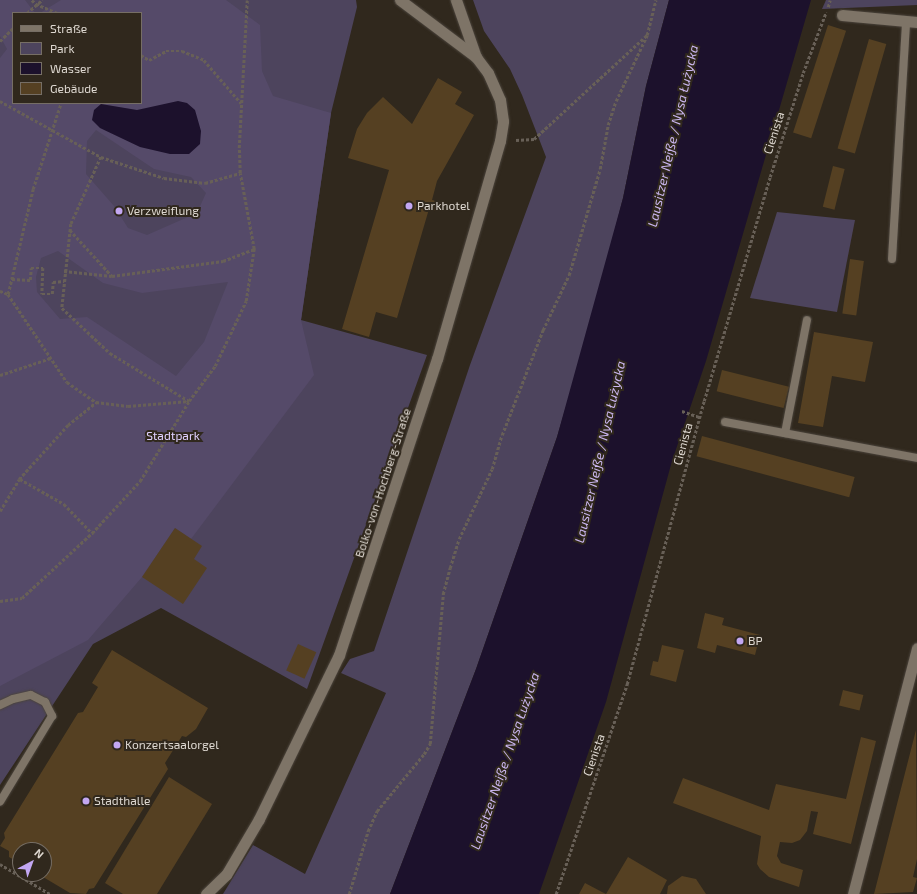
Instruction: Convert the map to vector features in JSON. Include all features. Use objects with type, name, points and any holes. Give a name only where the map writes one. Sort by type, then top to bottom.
[{"type":"street","points":[[400,0],[476,57]]},
{"type":"street","points":[[456,0],[476,57]]},
{"type":"street","points":[[842,15],[912,22]]},
{"type":"street","name":"Bolko-von-Hochberg-Straße","points":[[206,894],[226,875],[259,819],[339,655],[433,373],[500,141],[503,121],[500,100],[488,73],[476,57]]},
{"type":"street","points":[[853,894],[917,648]]},
{"type":"lane","points":[[892,259],[912,22]]},
{"type":"lane","points":[[785,433],[807,320]]},
{"type":"lane","points":[[725,422],[917,458]]},
{"type":"lane","points":[[0,705],[13,698],[32,695],[46,702],[52,716],[0,802]]},
{"type":"path","points":[[32,0],[36,4],[55,12]]},
{"type":"path","points":[[28,12],[42,0]]},
{"type":"path","points":[[0,601],[22,598],[92,534],[140,481],[189,401],[215,366],[246,301],[254,249],[240,173],[241,103],[247,0]]},
{"type":"path","points":[[349,894],[368,831],[377,811],[424,754],[430,744],[443,594],[450,568],[459,539],[492,469],[502,435],[543,330],[569,275],[600,169],[612,113],[647,35],[656,0]]},
{"type":"path","name":"Cienista","points":[[556,894],[627,684],[699,417],[772,170],[803,73],[830,0]]},
{"type":"path","points":[[0,41],[12,29]]},
{"type":"path","points":[[500,141],[534,139],[647,35]]},
{"type":"path","points":[[142,56],[149,60],[166,51],[182,51],[204,60],[241,103]]},
{"type":"path","points":[[0,101],[50,131],[101,157],[164,178],[205,183],[240,173]]},
{"type":"path","points":[[8,294],[33,189],[60,104]]},
{"type":"path","points":[[101,157],[70,230],[64,271],[62,308],[110,353],[189,401]]},
{"type":"path","points":[[70,230],[112,276]]},
{"type":"path","points":[[64,271],[112,276],[223,261],[254,249]]},
{"type":"path","points":[[12,280],[30,280],[32,268],[43,268],[42,294],[52,294],[53,282],[64,281]]},
{"type":"path","points":[[0,291],[8,294],[67,382],[96,402],[128,406],[189,401]]},
{"type":"path","points":[[0,374],[51,358]]},
{"type":"path","points":[[0,512],[20,479],[68,425],[96,402]]},
{"type":"path","points":[[682,411],[699,417]]},
{"type":"path","points":[[20,479],[64,504],[92,534]]},
{"type":"path","points":[[0,864],[50,894]]},
{"type":"green space","name":"Stadtpark","points":[[0,0],[356,0],[357,7],[331,113],[301,320],[427,355],[307,689],[161,608],[93,644],[0,785]]},
{"type":"green space","name":"Stadtpark","points":[[0,0],[25,0],[34,12],[12,12],[12,104],[142,104],[142,12],[42,12],[61,0],[226,0],[260,25],[262,71],[273,96],[331,113],[301,320],[314,375],[191,539],[175,528],[142,577],[88,640],[0,686],[0,58],[7,49],[0,36]],"holes":[[[96,130],[154,169],[191,177],[206,193],[197,213],[147,235],[128,228],[114,206],[86,174],[87,141]],[[58,251],[103,283],[142,293],[228,282],[204,342],[176,376],[87,317],[60,319],[37,292],[36,277],[41,258]]]},
{"type":"green space","points":[[473,0],[669,0],[646,86],[623,198],[594,312],[557,437],[476,669],[390,894],[223,894],[253,845],[305,874],[386,693],[341,673],[350,659],[374,651],[470,365],[546,157],[522,95],[510,69],[484,31]]},
{"type":"green space","points":[[826,0],[917,0],[917,5],[822,9]]},
{"type":"green space","points":[[777,212],[855,220],[837,312],[750,298]]},
{"type":"water","name":"Lausitzer Neiße / Nysa Łużycka","points":[[669,0],[811,0],[706,361],[672,461],[606,702],[539,894],[390,894],[476,669],[557,437],[623,198],[646,86]]},
{"type":"water","points":[[178,101],[187,103],[195,110],[201,131],[200,144],[189,154],[170,154],[140,147],[100,128],[92,120],[94,110],[101,104],[137,110]]},
{"type":"building","points":[[828,25],[846,31],[811,138],[793,132]]},
{"type":"building","points":[[869,39],[886,44],[855,154],[838,149]]},
{"type":"building","name":"Parkhotel","points":[[438,78],[462,92],[455,104],[474,115],[437,181],[432,200],[441,202],[438,212],[429,209],[397,318],[376,312],[369,337],[342,329],[389,170],[348,158],[357,129],[367,113],[383,97],[412,124]]},
{"type":"building","points":[[833,166],[845,169],[834,210],[823,207]]},
{"type":"building","points":[[850,259],[864,261],[856,315],[842,313]]},
{"type":"building","points":[[814,332],[873,342],[865,382],[832,376],[823,427],[798,423]]},
{"type":"building","points":[[722,370],[789,387],[784,408],[717,391]]},
{"type":"building","points":[[702,436],[855,477],[849,497],[697,456]]},
{"type":"building","points":[[175,528],[202,546],[194,559],[207,568],[183,604],[142,577]]},
{"type":"building","points":[[705,613],[724,618],[722,625],[760,635],[755,655],[717,645],[715,653],[697,648]]},
{"type":"building","points":[[298,644],[316,652],[304,679],[286,670]]},
{"type":"building","points":[[662,645],[684,650],[676,682],[650,675],[653,661],[658,662]]},
{"type":"building","name":"Stadthalle","points":[[112,650],[208,708],[196,729],[186,737],[182,736],[165,763],[168,769],[94,888],[89,889],[86,894],[70,893],[51,882],[52,842],[12,842],[12,859],[9,857],[9,851],[0,846],[5,838],[4,833],[78,713],[83,712],[98,687],[92,683]]},
{"type":"building","points":[[843,690],[863,695],[860,711],[839,706]]},
{"type":"building","points":[[916,730],[917,859],[913,877],[917,878],[913,892],[874,894]]},
{"type":"building","points":[[861,737],[876,741],[851,844],[813,834],[818,812],[811,811],[807,831],[800,840],[792,843],[780,842],[777,856],[781,863],[803,870],[799,887],[769,877],[760,869],[757,864],[761,836],[673,803],[683,778],[769,810],[776,784],[846,799]]},
{"type":"building","points":[[169,777],[212,804],[157,894],[123,894],[105,883]]},
{"type":"building","points":[[628,857],[667,880],[660,894],[606,894]]},
{"type":"building","points":[[682,876],[696,879],[706,894],[667,894],[668,886]]},
{"type":"building","points":[[585,883],[602,892],[606,894],[579,894]]},
{"type":"place","name":"Parkhotel","points":[[409,206]]},
{"type":"place","name":"Verzweiflung","points":[[119,211]]},
{"type":"place","name":"BP","points":[[740,641]]},
{"type":"place","name":"Konzertsaalorgel","points":[[117,745]]},
{"type":"place","name":"Stadthalle","points":[[86,801]]}]
